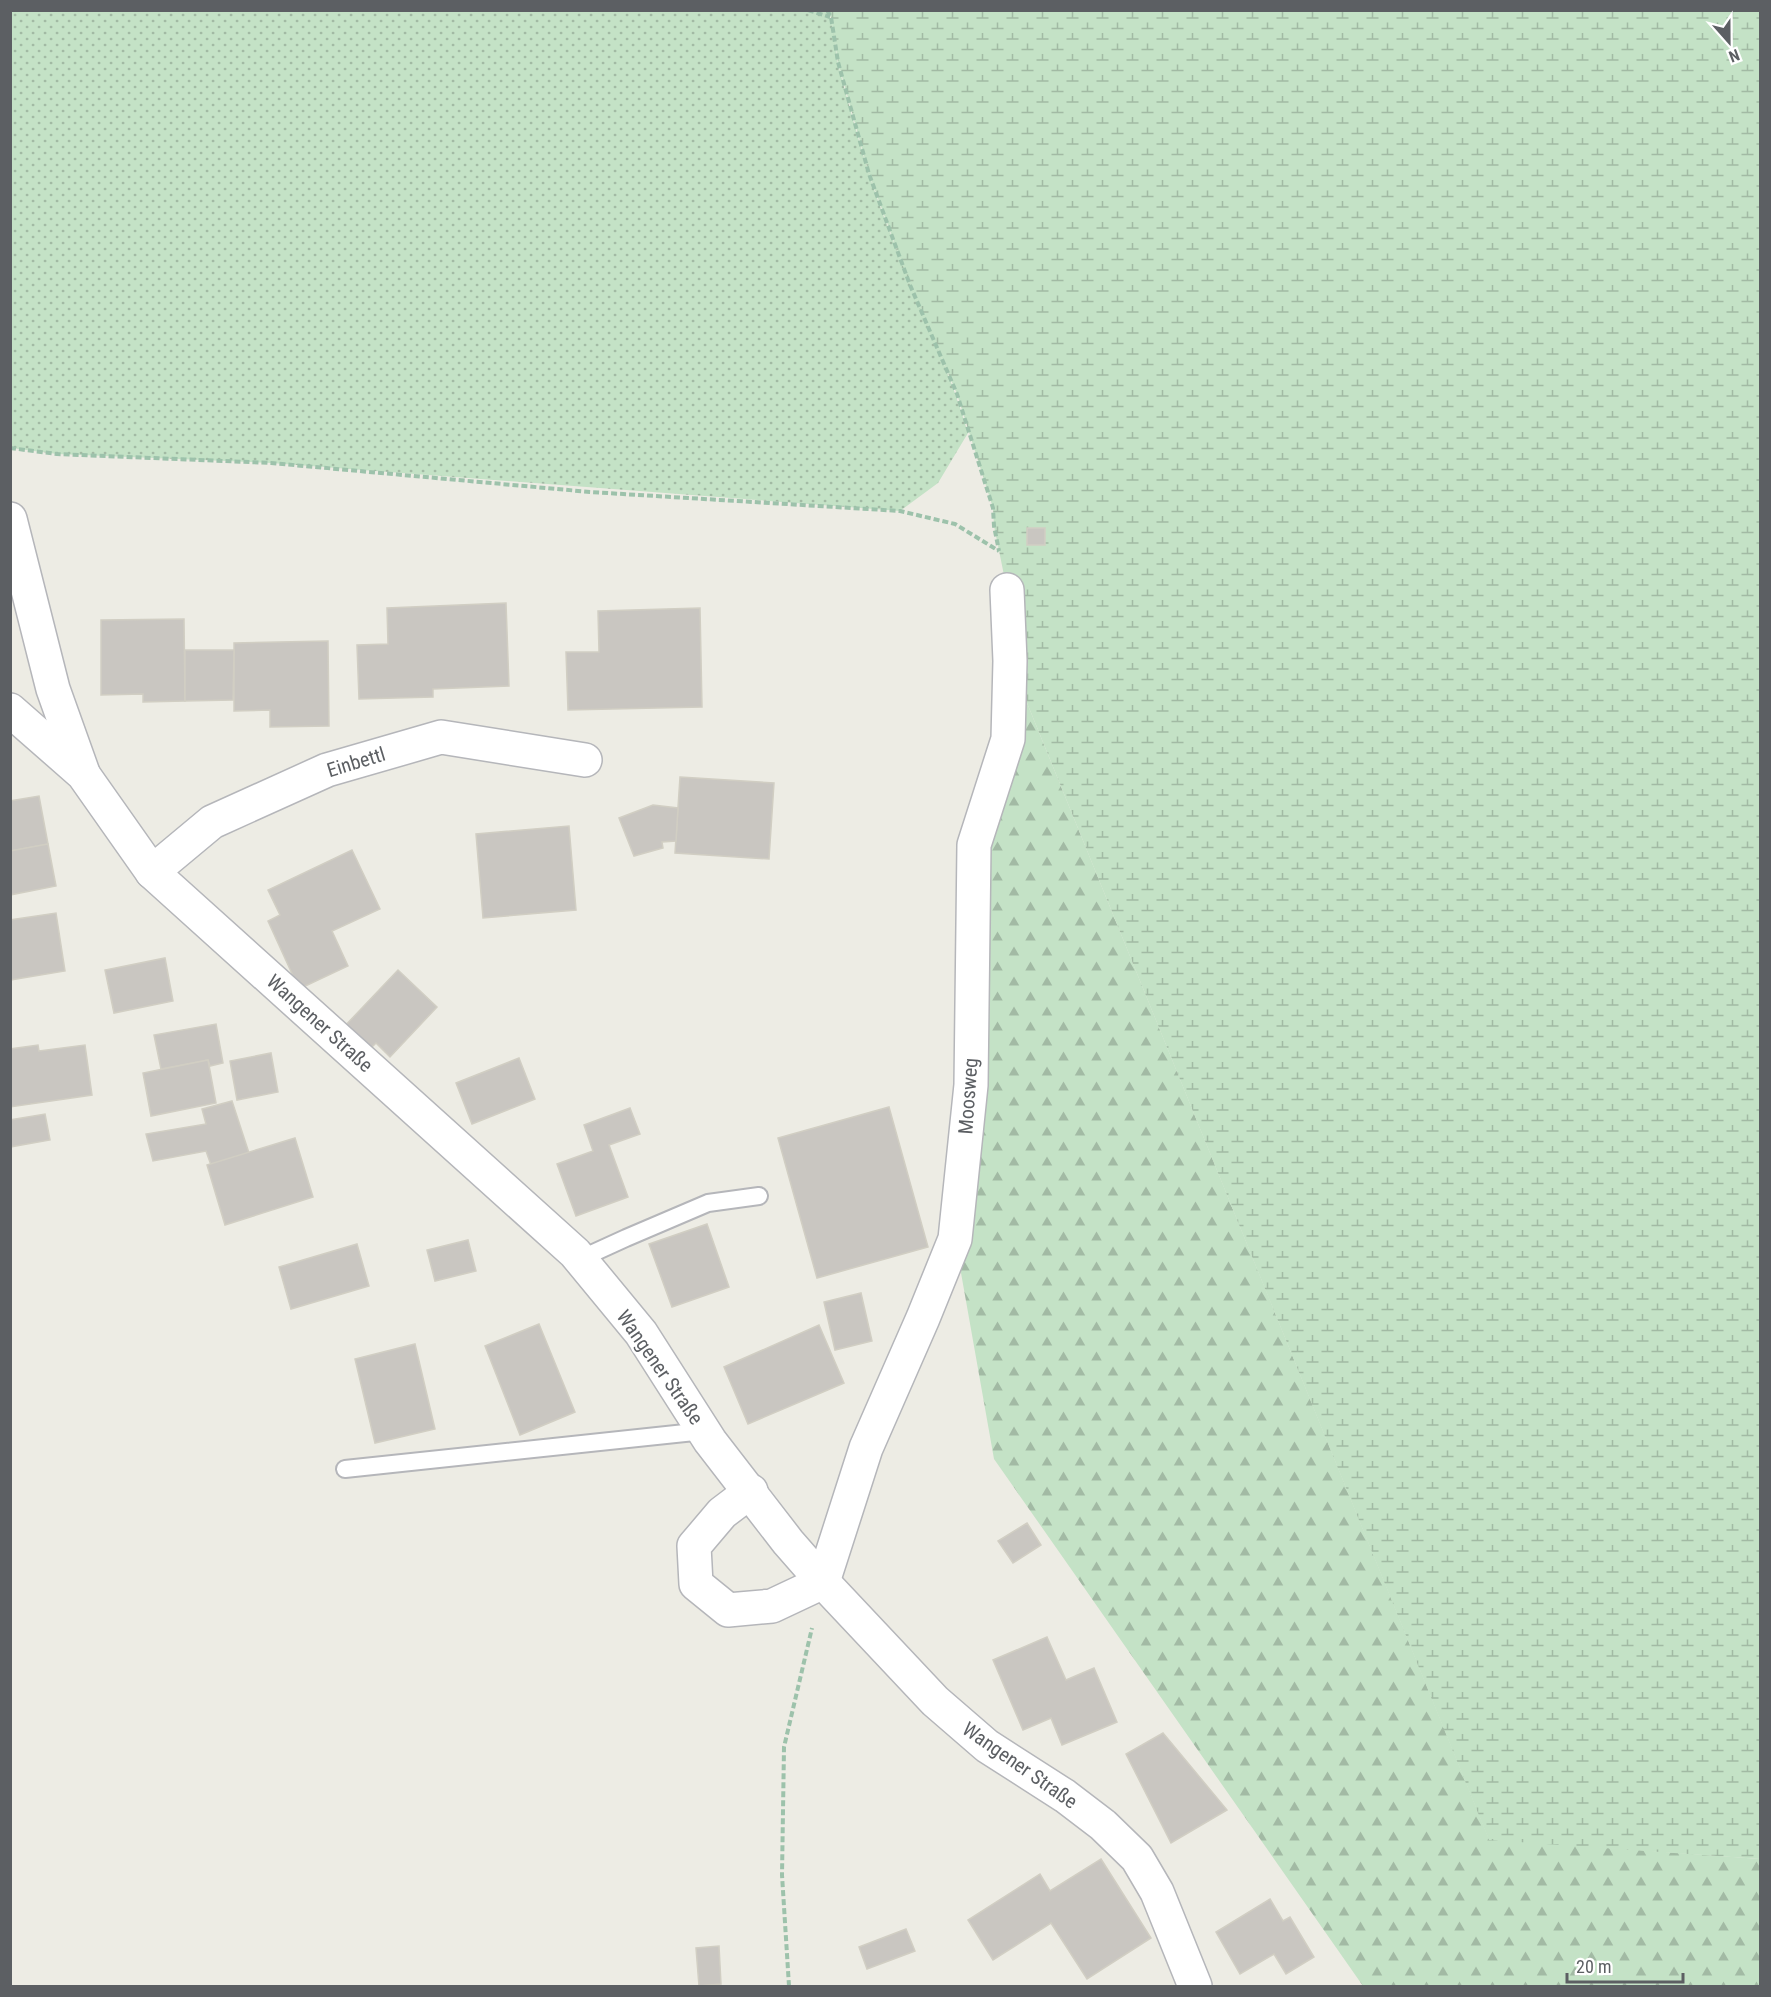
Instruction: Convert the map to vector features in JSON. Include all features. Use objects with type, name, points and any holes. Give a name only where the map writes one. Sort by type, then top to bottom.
[{"type":"street","name":"Wangener Straße","points":[[10,519],[53,689],[83,774]]},
{"type":"street","name":"Moosweg","points":[[823,1582],[866,1448],[955,1239],[971,1085],[974,845],[1008,739],[1010,661],[1007,590]]},
{"type":"street","name":"Wangener Straße","points":[[10,710],[83,774],[152,872],[580,1259],[641,1333],[705,1431],[789,1542],[823,1582],[943,1708],[987,1746],[1065,1796],[1094,1818],[1137,1858],[1157,1892],[1196,1986]]},
{"type":"street","name":"Einbettl","points":[[152,872],[212,822],[327,770],[441,736],[585,760]]},
{"type":"street","points":[[751,1491],[722,1514],[694,1546],[696,1584],[728,1610],[772,1606],[823,1582]]},
{"type":"lane","points":[[580,1259],[708,1203],[759,1196]]},
{"type":"lane","points":[[345,1469],[705,1431]]},
{"type":"path","points":[[808,10],[831,17]]},
{"type":"path","points":[[828,10],[838,62],[869,174],[910,285],[957,394],[993,508],[994,526],[1007,590]]},
{"type":"path","points":[[10,448],[57,454],[271,463],[590,492],[900,511],[955,524],[999,551]]},
{"type":"path","points":[[789,1986],[782,1875],[784,1747],[823,1582]]},
{"type":"green space","points":[[11,10],[827,11],[833,30],[841,78],[880,207],[945,368],[968,433],[938,483],[900,511],[271,463],[57,454],[11,448]]},
{"type":"green space","points":[[827,11],[1760,11],[1760,1859],[1489,1840],[1010,661],[1007,590],[994,526],[993,508],[957,394],[910,285],[869,174],[838,62],[831,17]]},
{"type":"green space","points":[[1010,661],[1489,1839],[1760,1859],[1760,1986],[1363,1986],[994,1459],[955,1239],[974,845]]},
{"type":"building","points":[[1027,528],[1045,528],[1045,545],[1027,545]]},
{"type":"building","points":[[506,603],[509,686],[433,689],[433,697],[359,699],[357,645],[388,644],[387,608]]},
{"type":"building","points":[[700,608],[702,707],[568,710],[566,652],[599,652],[598,611]]},
{"type":"building","points":[[184,619],[185,701],[143,702],[143,694],[101,695],[101,620]]},
{"type":"building","points":[[328,641],[329,726],[270,727],[270,710],[234,711],[234,643]]},
{"type":"building","points":[[185,650],[234,650],[233,700],[185,701]]},
{"type":"building","points":[[680,777],[774,783],[769,859],[675,853]]},
{"type":"building","points":[[39,796],[48,844],[10,851],[10,801]]},
{"type":"building","points":[[653,805],[678,808],[676,841],[662,842],[663,848],[634,856],[619,818]]},
{"type":"building","points":[[569,826],[576,910],[483,918],[476,834]]},
{"type":"building","points":[[48,844],[56,886],[10,895],[10,851]]},
{"type":"building","points":[[352,850],[380,909],[332,931],[348,966],[299,989],[268,921],[280,915],[268,890]]},
{"type":"building","points":[[56,913],[65,971],[10,980],[10,920]]},
{"type":"building","points":[[165,958],[173,1001],[114,1013],[105,970]]},
{"type":"building","points":[[398,970],[437,1007],[390,1057],[376,1043],[367,1052],[342,1029]]},
{"type":"building","points":[[216,1024],[223,1063],[210,1066],[208,1060],[161,1069],[154,1035]]},
{"type":"building","points":[[38,1045],[39,1051],[85,1045],[92,1095],[10,1107],[10,1049]]},
{"type":"building","points":[[271,1053],[278,1092],[237,1100],[230,1061]]},
{"type":"building","points":[[519,1058],[535,1099],[472,1124],[456,1083]]},
{"type":"building","points":[[208,1060],[216,1103],[151,1116],[143,1073]]},
{"type":"building","points":[[232,1101],[249,1153],[211,1165],[206,1151],[153,1161],[146,1134],[206,1124],[202,1109]]},
{"type":"building","points":[[889,1107],[928,1247],[817,1278],[778,1138]]},
{"type":"building","points":[[630,1108],[640,1134],[609,1145],[628,1197],[576,1216],[557,1164],[593,1151],[584,1125]]},
{"type":"building","points":[[45,1114],[50,1140],[10,1147],[10,1120]]},
{"type":"building","points":[[295,1138],[313,1197],[225,1225],[207,1165]]},
{"type":"building","points":[[707,1224],[729,1287],[672,1307],[649,1244]]},
{"type":"building","points":[[468,1240],[476,1271],[435,1281],[427,1250]]},
{"type":"building","points":[[357,1244],[369,1286],[291,1309],[279,1267]]},
{"type":"building","points":[[861,1293],[872,1341],[835,1350],[824,1302]]},
{"type":"building","points":[[539,1324],[575,1412],[520,1435],[485,1346]]},
{"type":"building","points":[[819,1325],[844,1383],[748,1424],[724,1367]]},
{"type":"building","points":[[415,1344],[435,1429],[375,1443],[355,1359]]},
{"type":"building","points":[[1027,1523],[1041,1545],[1013,1563],[998,1541]]},
{"type":"building","points":[[1047,1637],[1066,1680],[1094,1668],[1117,1722],[1062,1745],[1051,1718],[1023,1730],[993,1660]]},
{"type":"building","points":[[1163,1733],[1227,1810],[1171,1843],[1126,1754]]},
{"type":"building","points":[[1101,1859],[1151,1938],[1087,1979],[1051,1923],[993,1960],[968,1920],[1040,1874],[1050,1891]]},
{"type":"building","points":[[1270,1899],[1283,1921],[1290,1917],[1314,1957],[1286,1974],[1274,1954],[1240,1974],[1216,1932]]},
{"type":"building","points":[[906,1929],[915,1951],[867,1969],[859,1947]]},
{"type":"building","points":[[719,1946],[721,1984],[699,1986],[696,1948]]}]
